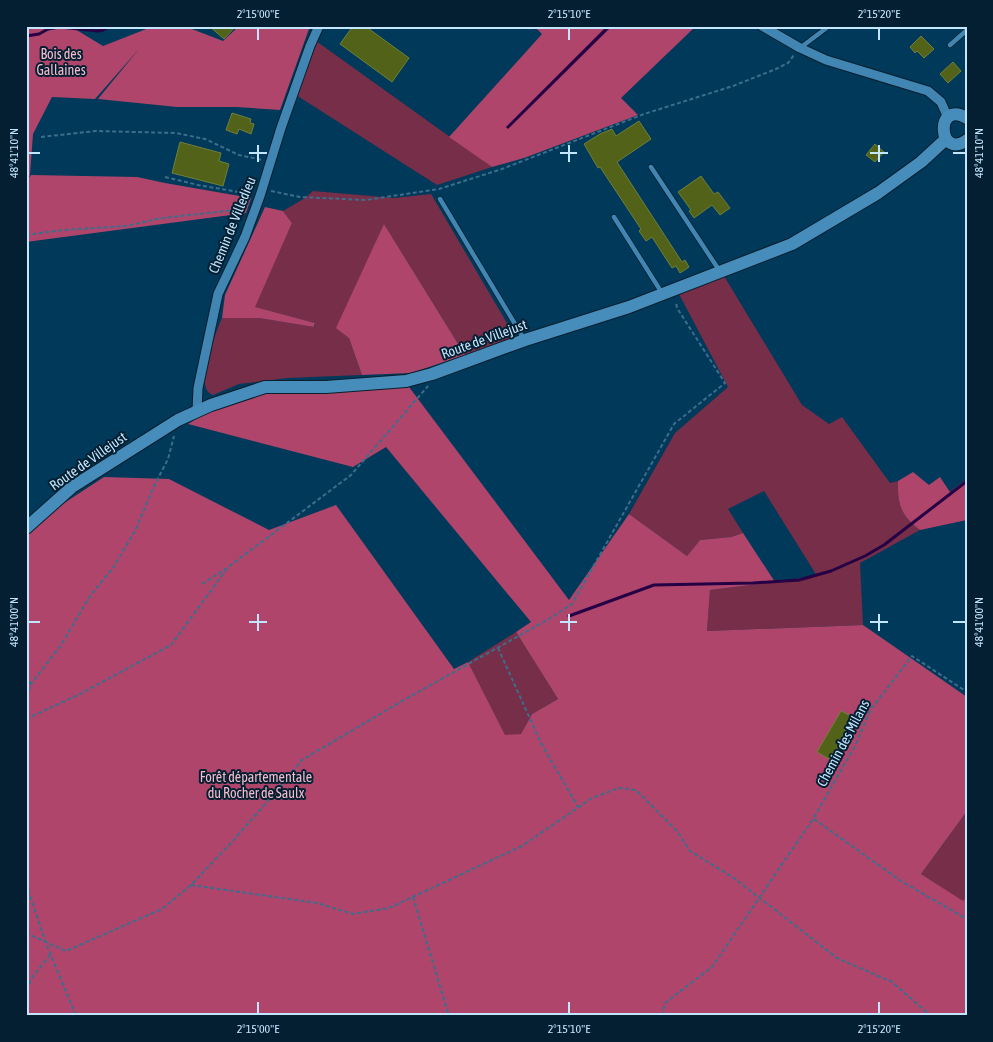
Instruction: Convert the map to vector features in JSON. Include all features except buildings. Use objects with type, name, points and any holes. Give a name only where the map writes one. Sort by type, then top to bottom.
[{"type":"main road","points":[[967,118],[957,115],[948,118],[942,129],[946,139],[954,144],[967,140]]},
{"type":"main road","name":"Route de Villejust","points":[[26,528],[72,487],[197,410],[265,387],[326,387],[406,381],[432,374],[525,340],[668,292],[792,244],[870,198],[921,162],[946,139]]},
{"type":"street","name":"Chemin de Villedieu","points":[[197,410],[198,388],[218,294],[245,237],[256,208],[300,73],[319,26]]},
{"type":"street","points":[[762,26],[800,48],[826,60],[928,91],[941,102],[948,118]]},
{"type":"lane","points":[[800,48],[829,26]]},
{"type":"lane","points":[[950,45],[967,30]]},
{"type":"lane","points":[[651,166],[719,271]]},
{"type":"lane","points":[[440,200],[525,340]]},
{"type":"lane","points":[[614,217],[668,292]]},
{"type":"path","points":[[165,177],[198,185],[300,197],[366,200],[439,190],[502,169],[644,114],[733,86],[776,70],[788,63],[800,48]]},
{"type":"path","points":[[41,137],[96,131],[176,133],[205,139],[240,155],[272,162]]},
{"type":"path","points":[[26,235],[63,230],[126,226],[162,218],[256,208]]},
{"type":"path","points":[[26,933],[66,951],[162,909],[191,885],[261,809],[302,760],[572,604],[674,424],[725,383],[668,292]]},
{"type":"path","points":[[202,584],[228,568],[351,475],[427,389],[432,374]]},
{"type":"path","points":[[26,698],[31,684],[61,645],[90,596],[113,568],[135,531],[168,459],[178,420]]},
{"type":"path","points":[[26,719],[78,695],[171,645],[228,568]]},
{"type":"path","points":[[498,648],[541,743],[578,808]]},
{"type":"path","name":"Chemin des Milans","points":[[662,1016],[665,1004],[712,967],[813,819],[855,746],[871,709],[912,656],[967,692]]},
{"type":"path","points":[[26,676],[31,684]]},
{"type":"path","points":[[191,885],[318,903],[353,914],[389,908],[522,846],[592,798],[619,788],[636,790],[677,831],[690,851],[734,878],[837,958],[892,982],[931,1016]]},
{"type":"path","points":[[813,819],[901,881],[967,919]]},
{"type":"path","points":[[26,884],[46,942],[76,1016]]},
{"type":"path","points":[[413,897],[449,1016]]},
{"type":"path","points":[[26,990],[33,976],[51,954]]},
{"type":"shaded area","points":[[607,26],[612,26],[508,129],[506,127]]},
{"type":"shaded area","points":[[316,41],[492,167],[437,185],[296,95]]},
{"type":"shaded area","points":[[313,191],[394,198],[431,194],[514,335],[511,339],[465,355],[384,224],[349,338],[362,375],[287,378],[239,384],[213,395],[207,391],[205,384],[206,365],[222,318],[259,318],[315,327],[315,323],[254,307],[292,223],[283,211]]},
{"type":"shaded area","points":[[724,276],[802,405],[829,424],[842,417],[890,483],[898,481],[898,496],[904,514],[920,530],[860,563],[863,625],[707,631],[710,590],[817,576],[764,491],[728,509],[743,533],[731,537],[700,540],[687,556],[629,514],[675,433],[728,387],[679,294]]},
{"type":"shaded area","points":[[516,632],[558,699],[532,714],[521,734],[505,736],[468,662]]},
{"type":"shaded area","points":[[967,811],[967,897],[963,902],[921,874]]},
{"type":"green space","name":"Bois des Gallaines","points":[[26,26],[70,26],[103,46],[154,26],[184,26],[223,41],[239,26],[310,26],[280,110],[236,107],[177,107],[98,99],[139,49],[95,99],[52,97],[33,134],[30,175],[27,180],[31,175],[137,177],[251,198],[246,213],[26,242]]},
{"type":"green space","points":[[534,26],[696,26],[621,98],[638,115],[524,158],[492,167],[449,137],[542,34]]},
{"type":"green space","points":[[265,207],[283,211],[292,223],[255,307],[315,323],[314,327],[259,318],[222,318],[225,295]]},
{"type":"green space","points":[[384,224],[465,355],[411,373],[362,375],[349,338],[336,328]]},
{"type":"green space","name":"Forêt départementale du Rocher de Saulx","points":[[409,387],[569,600],[629,514],[687,556],[700,540],[731,537],[743,533],[775,582],[710,590],[707,631],[863,625],[967,697],[967,811],[921,874],[963,901],[967,897],[967,1016],[26,1016],[26,528],[104,477],[169,479],[269,530],[336,505],[454,669],[468,662],[505,735],[521,734],[532,714],[558,699],[516,632],[531,622],[386,447],[353,467],[188,424],[212,409],[266,393]]},
{"type":"green space","points":[[913,472],[929,485],[940,477],[950,492],[967,479],[967,520],[920,530],[908,520],[901,509],[898,496],[898,481]]},
{"type":"waterway","points":[[26,36],[60,27],[98,31],[110,26]]},
{"type":"waterway","points":[[569,616],[654,585],[799,580],[831,571],[865,556],[884,545],[967,481]]}]
